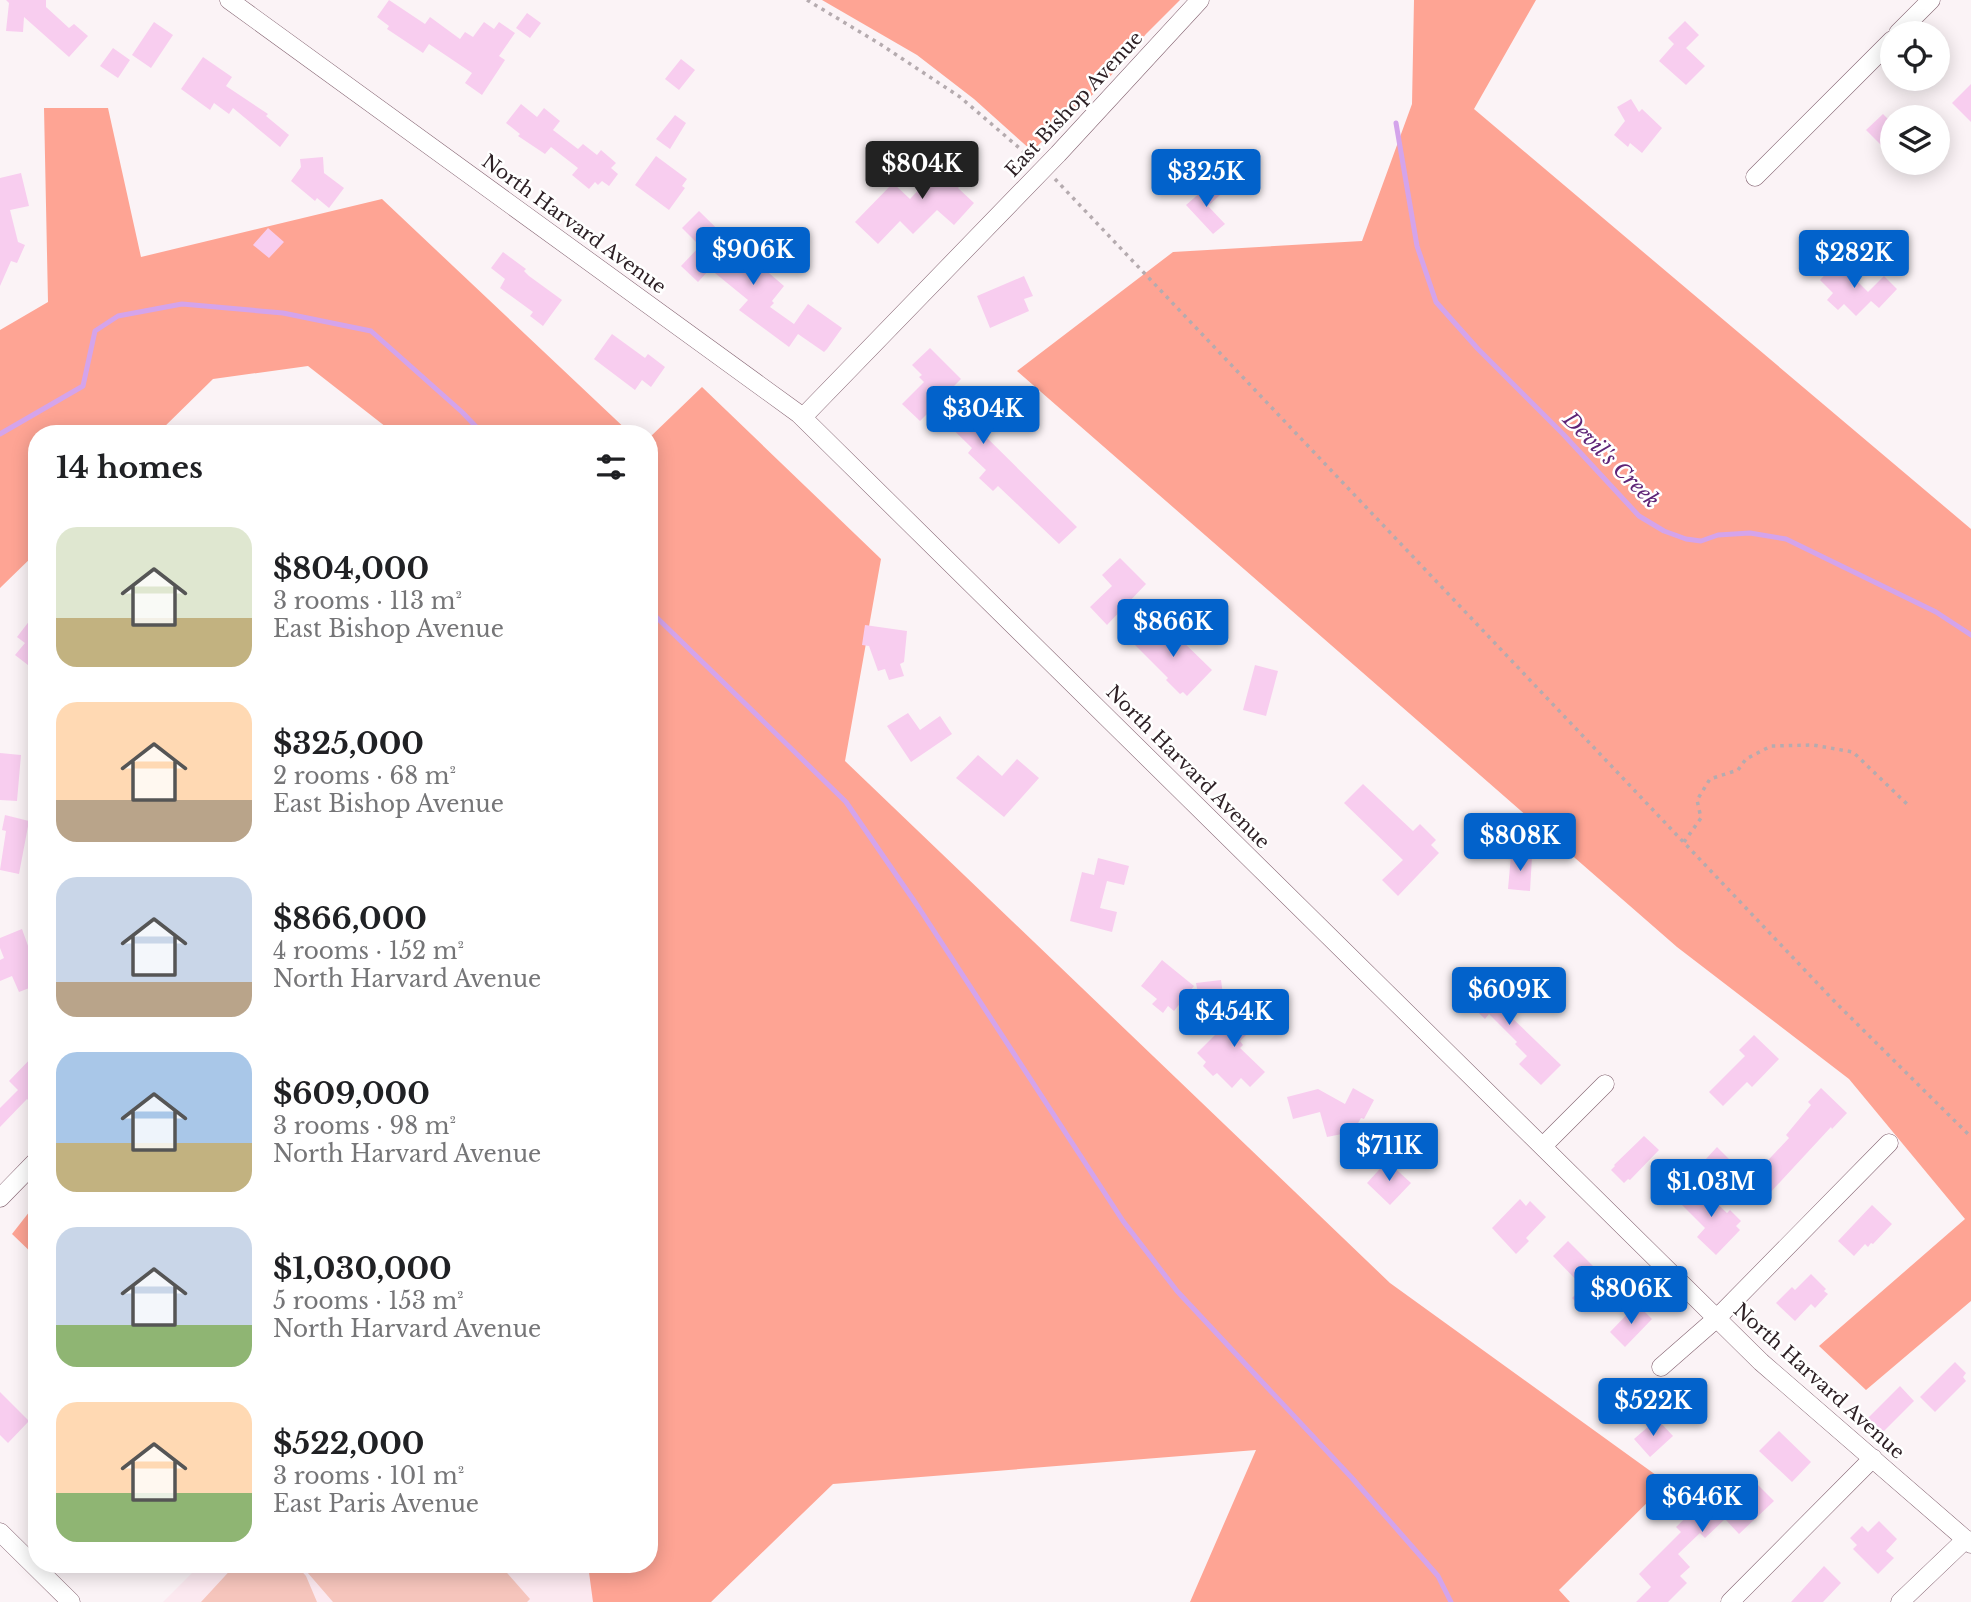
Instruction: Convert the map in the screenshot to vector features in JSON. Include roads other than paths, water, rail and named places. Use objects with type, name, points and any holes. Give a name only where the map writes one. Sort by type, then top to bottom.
[{"type":"street","name":"North Harvard Avenue","points":[[229,0],[803,417],[1774,1374],[1968,1542]]},
{"type":"street","name":"East Bishop Avenue","points":[[803,417],[1044,168],[1200,0]]},
{"type":"street","points":[[1910,21],[1931,0]]},
{"type":"street","points":[[1755,177],[1880,52]]},
{"type":"street","points":[[1543,1146],[1605,1084]]},
{"type":"street","points":[[1661,1367],[1717,1318],[1889,1143]]},
{"type":"street","points":[[0,1198],[28,1169]]},
{"type":"street","points":[[1730,1602],[1873,1458]]},
{"type":"street","points":[[0,1532],[28,1560]]},
{"type":"street","points":[[1900,1602],[1968,1542]]},
{"type":"street","points":[[42,1573],[71,1602]]},
{"type":"waterway","name":"Devil's Creek","points":[[1396,123],[1417,246],[1436,302],[1639,516],[1664,531],[1686,539],[1701,541],[1718,535],[1750,533],[1786,539],[1936,612],[1971,635]]},
{"type":"waterway","points":[[0,434],[83,386],[95,331],[118,316],[182,304],[283,313],[371,331],[474,425]]},
{"type":"waterway","points":[[658,619],[846,802],[919,908],[1123,1221],[1177,1291],[1352,1478],[1438,1576],[1451,1602]]}]
